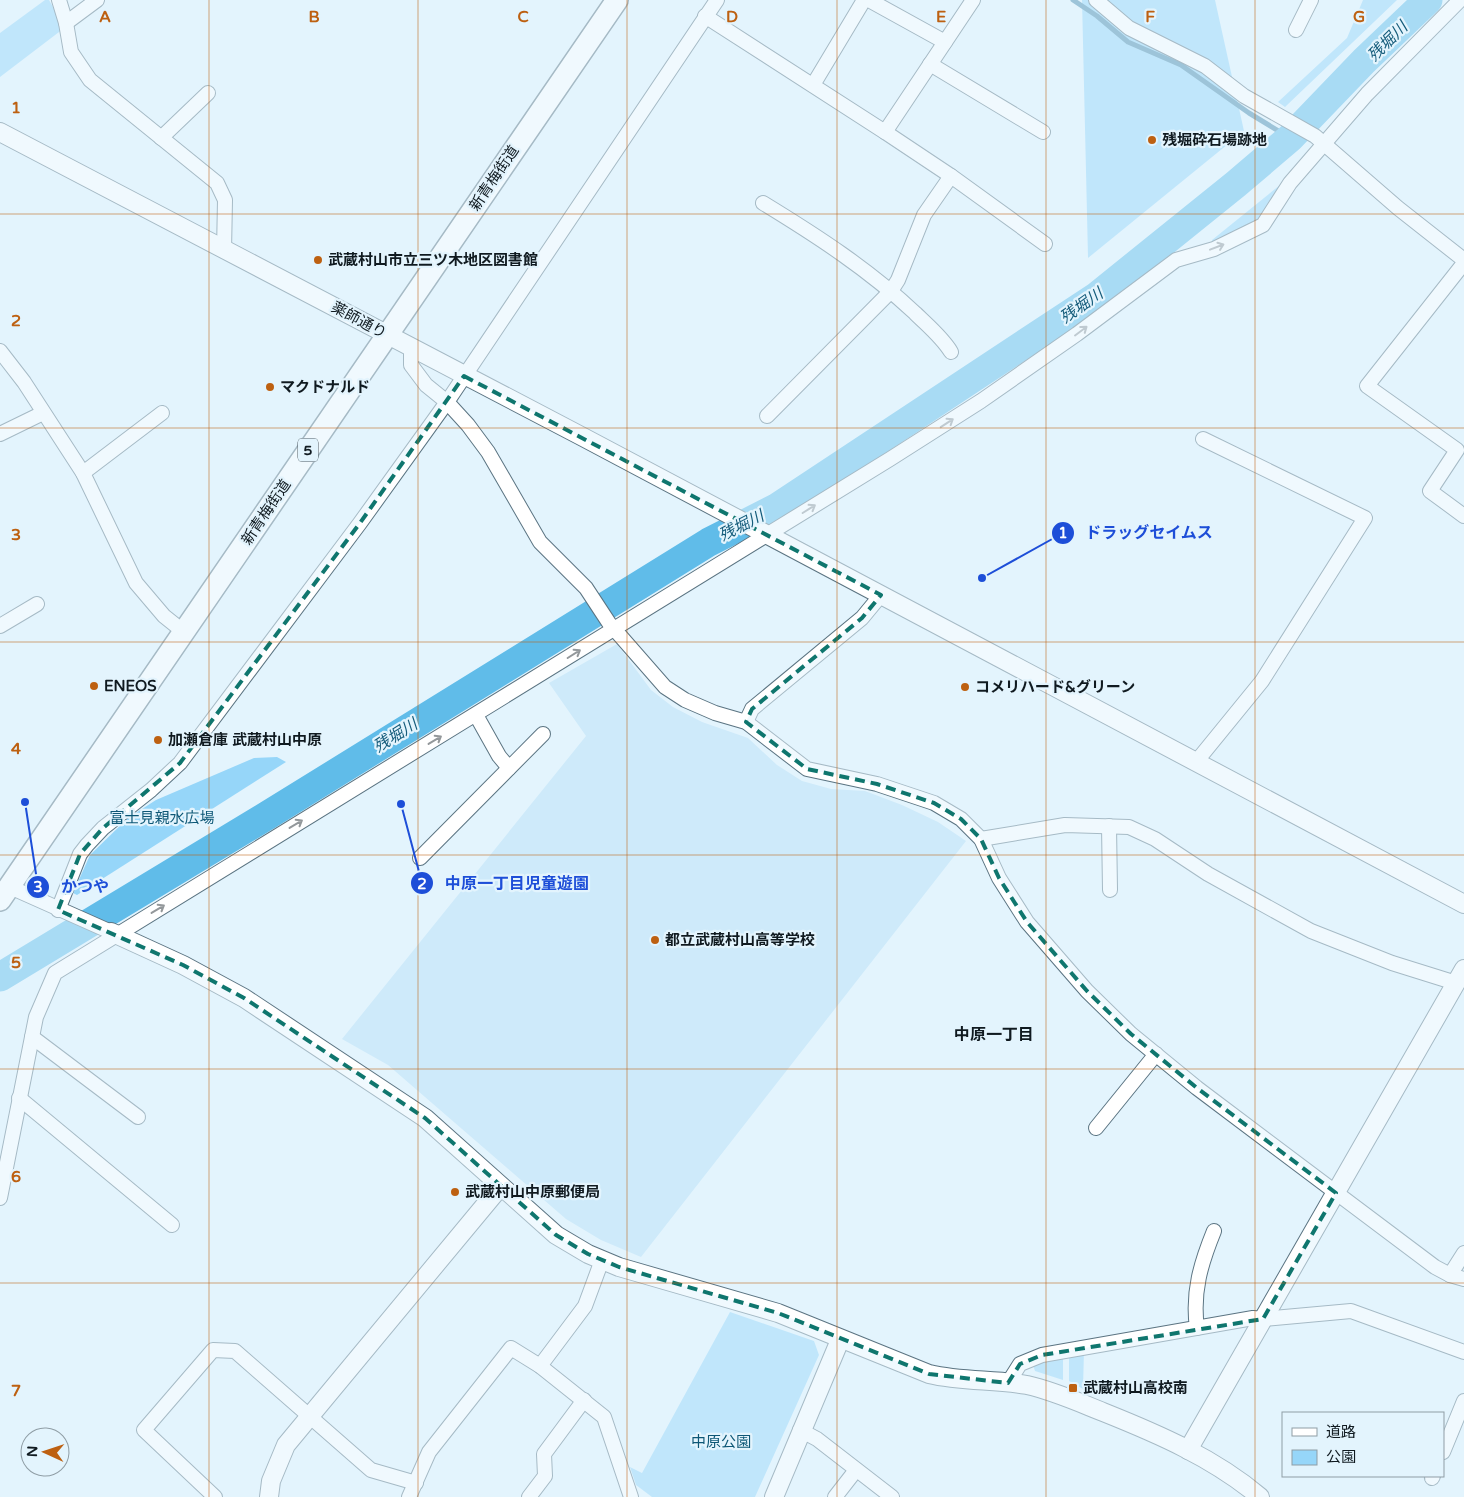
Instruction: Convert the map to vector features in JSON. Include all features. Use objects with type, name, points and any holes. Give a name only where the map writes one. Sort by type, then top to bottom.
[{"type":"main road","name":"新青梅街道","points":[[3,890],[184,632],[617,0]]},
{"type":"street","points":[[59,0],[66,23],[71,52],[90,80],[217,183],[225,200],[224,251]]},
{"type":"street","points":[[66,23],[97,0]]},
{"type":"street","points":[[60,911],[80,854],[103,828],[151,790],[180,763],[348,539],[447,402],[717,0]]},
{"type":"street","points":[[813,85],[864,0]]},
{"type":"street","points":[[869,0],[945,42]]},
{"type":"street","points":[[885,132],[973,0]]},
{"type":"street","points":[[1096,0],[1129,28],[1205,66],[1244,96],[1320,140],[1398,208],[1464,261],[1367,386],[1457,450],[1430,491],[1464,516]]},
{"type":"street","points":[[1296,30],[1311,0]]},
{"type":"street","points":[[0,1198],[36,1017],[55,973],[114,933],[476,715],[611,626],[981,401],[1077,334],[1176,260],[1214,249],[1264,225],[1320,140],[1460,0]]},
{"type":"street","points":[[705,16],[951,176],[1044,244]]},
{"type":"street","points":[[930,64],[1043,132]]},
{"type":"street","points":[[161,138],[208,93]]},
{"type":"street","name":"薬師通り","points":[[0,132],[765,533],[1464,904]]},
{"type":"street","points":[[767,416],[891,291],[898,280],[924,215],[951,176]]},
{"type":"street","points":[[763,203],[843,253],[891,291],[925,323],[951,352]]},
{"type":"street","points":[[411,349],[411,365],[426,384],[447,402],[488,452],[540,542],[590,594],[611,626],[665,687],[685,700],[715,713],[746,722],[807,769],[864,780],[934,803],[961,820],[981,839],[1000,878],[1027,922],[1087,990],[1131,1034],[1205,1094],[1435,1266],[1450,1275],[1464,1278]]},
{"type":"street","points":[[0,351],[24,382],[82,473],[136,583],[164,616],[184,632]]},
{"type":"street","points":[[0,434],[43,413]]},
{"type":"street","points":[[82,473],[162,413]]},
{"type":"street","points":[[1196,762],[1262,680],[1365,518],[1203,439]]},
{"type":"street","points":[[746,722],[752,709],[862,618],[880,595]]},
{"type":"street","points":[[0,626],[37,604]]},
{"type":"street","points":[[476,715],[499,756],[509,768]]},
{"type":"street","points":[[420,858],[543,734]]},
{"type":"street","points":[[981,839],[1065,825],[1129,826],[1155,839],[1208,874],[1311,932],[1392,963],[1460,976],[1188,1450]]},
{"type":"street","points":[[1109,826],[1110,890]]},
{"type":"street","points":[[3,890],[114,933],[184,965],[244,998],[425,1118],[500,1187],[556,1235],[602,1260],[619,1267],[778,1314],[929,1374],[948,1379],[1030,1386],[1068,1398],[1188,1450],[1233,1476],[1260,1497]]},
{"type":"street","points":[[32,1037],[138,1117]]},
{"type":"street","points":[[1096,1128],[1156,1054]]},
{"type":"street","points":[[19,1098],[172,1225]]},
{"type":"street","points":[[269,1497],[271,1481],[286,1445],[500,1187]]},
{"type":"street","points":[[1197,1328],[1195,1295],[1198,1278],[1214,1231]]},
{"type":"street","points":[[1450,1275],[1464,1254]]},
{"type":"street","points":[[540,1366],[585,1306],[602,1260]]},
{"type":"street","points":[[1008,1383],[1020,1364],[1042,1355],[1253,1318],[1263,1319],[1351,1311],[1464,1352]]},
{"type":"street","points":[[774,1497],[800,1430],[840,1340]]},
{"type":"street","points":[[409,1497],[429,1452],[511,1348],[540,1366],[604,1417],[631,1497]]},
{"type":"street","points":[[215,1497],[144,1430],[214,1350],[235,1351],[371,1470],[416,1483]]},
{"type":"street","points":[[529,1497],[545,1476],[544,1454],[584,1400]]},
{"type":"street","points":[[1444,1450],[1464,1401]]},
{"type":"street","points":[[800,1430],[817,1439],[892,1497]]},
{"type":"street","points":[[835,1497],[856,1470]]},
{"type":"highlighted area","points":[[464,376],[881,595],[862,618],[752,709],[746,722],[807,769],[877,784],[934,803],[961,819],[981,839],[999,878],[1027,922],[1087,991],[1131,1034],[1197,1088],[1336,1193],[1263,1319],[1042,1355],[1020,1364],[1008,1383],[929,1374],[778,1313],[619,1267],[588,1254],[556,1235],[425,1118],[244,998],[183,965],[58,910],[80,854],[103,828],[180,763],[360,523]]},
{"type":"shaded area","name":"都立武蔵村山高等学校","points":[[617,644],[651,690],[673,707],[702,722],[748,738],[777,765],[802,781],[831,789],[865,791],[902,805],[938,822],[966,841],[641,1257],[601,1240],[566,1219],[388,1065],[342,1039],[586,736],[549,683]]},
{"type":"green space","points":[[45,0],[49,0],[61,21],[63,29],[0,77],[0,33]]},
{"type":"green space","points":[[1082,0],[1215,0],[1244,131],[1088,258]]},
{"type":"green space","points":[[1363,0],[1397,0],[1285,107],[1278,102],[1347,38]]},
{"type":"green space","points":[[1285,181],[1262,218],[1251,225],[1212,242],[1212,240]]},
{"type":"green space","name":"富士見親水広場","points":[[277,757],[286,762],[77,895],[73,893],[90,855],[128,818],[156,800],[254,758]]},
{"type":"green space","name":"中原公園","points":[[730,1312],[814,1341],[819,1355],[755,1497],[652,1497],[636,1485],[630,1467],[642,1473]]},
{"type":"green space","points":[[1084,1351],[1083,1389],[1069,1381],[1069,1353]]},
{"type":"green space","points":[[1063,1355],[1063,1380],[1035,1371],[1032,1362]]},
{"type":"waterway","points":[[1073,0],[1097,16],[1128,42],[1181,65],[1249,113],[1290,138]]},
{"type":"waterway","name":"残堀川","points":[[0,977],[268,815],[709,542],[776,508],[1097,296],[1290,138],[1364,61],[1428,0]]},
{"type":"place","name":"残堀砕石場跡地","points":[[1152,140]]},
{"type":"place","name":"武蔵村山市立三ツ木地区図書館","points":[[318,260]]},
{"type":"place","name":"マクドナルド","points":[[270,387]]},
{"type":"place","name":"ドラッグセイムス","points":[[982,578]]},
{"type":"place","name":"ENEOS","points":[[94,686]]},
{"type":"place","name":"コメリハード&グリーン","points":[[965,687]]},
{"type":"place","name":"加瀬倉庫 武蔵村山中原","points":[[158,740]]},
{"type":"place","name":"かつや","points":[[25,802]]},
{"type":"place","name":"中原一丁目児童遊園","points":[[401,804]]},
{"type":"place","name":"都立武蔵村山高等学校","points":[[655,940]]},
{"type":"place","name":"武蔵村山中原郵便局","points":[[455,1192]]},
{"type":"place","name":"武蔵村山高校南","points":[[1073,1388]]},
{"type":"district","name":"中原一丁目","points":[[994,1034]]}]
